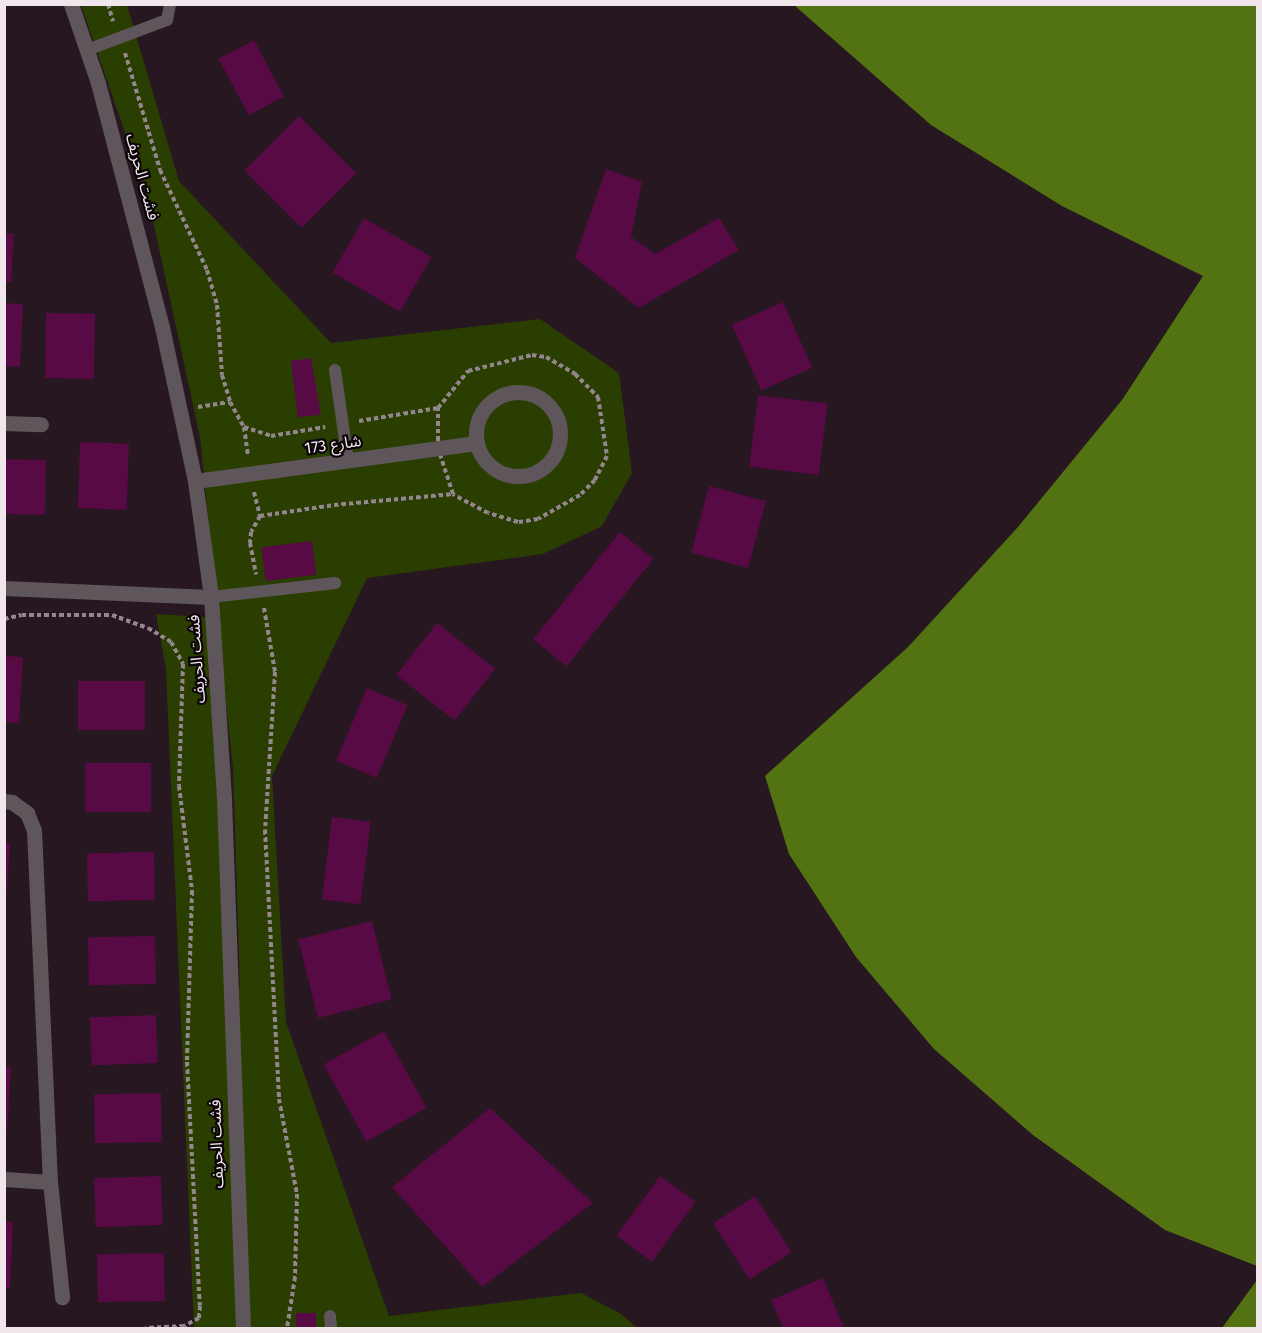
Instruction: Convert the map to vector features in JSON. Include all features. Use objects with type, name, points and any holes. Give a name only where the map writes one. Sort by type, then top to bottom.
[{"type":"street","name":"فشت الحريف","points":[[71,4],[87,50],[133,210],[195,481],[211,597],[224,798],[243,1329]]},
{"type":"street","points":[[518,390],[543,399],[559,422],[555,454],[543,470],[527,476],[498,471],[480,454],[476,443],[475,430],[485,406],[495,398],[518,390]]},
{"type":"street","points":[[4,423],[41,424]]},
{"type":"street","name":"شارع 173","points":[[195,481],[476,443]]},
{"type":"street","points":[[4,588],[211,597]]},
{"type":"street","points":[[4,801],[12,802],[27,813],[34,831],[50,1182],[62,1297]]},
{"type":"street","points":[[4,1179],[50,1182]]},
{"type":"lane","points":[[87,50],[166,20],[170,4]]},
{"type":"lane","points":[[335,370],[348,461]]},
{"type":"lane","points":[[211,597],[259,590],[335,584]]},
{"type":"path","points":[[108,4],[160,170],[207,270],[217,305],[222,375],[230,402],[244,427],[260,516],[251,532],[250,543],[275,672],[265,830],[279,1099],[297,1194],[295,1277],[287,1329]]},
{"type":"path","points":[[260,516],[334,504],[453,494],[488,513],[518,522],[538,519],[573,500],[595,480],[607,456],[598,397],[575,374],[546,357],[523,355],[468,371],[438,408],[438,448],[453,494]]},
{"type":"path","points":[[180,411],[230,402]]},
{"type":"path","points":[[4,620],[22,615],[112,615],[171,642],[183,664],[179,786],[192,891],[187,1062],[200,1306],[199,1318],[184,1327],[145,1329]]},
{"type":"shaded area","points":[[81,5],[127,5],[179,181],[331,343],[540,319],[619,373],[632,473],[602,526],[543,554],[367,578],[272,776],[286,1022],[389,1316],[581,1293],[621,1314],[637,1328],[194,1328],[166,669],[156,614],[218,618],[200,437],[149,202]],"holes":[[[219,640],[233,768],[240,987]]]},
{"type":"shaded area","points":[[794,5],[1257,5],[1257,1266],[1165,1230],[1033,1135],[934,1049],[856,957],[789,854],[765,776],[908,647],[1018,527],[1122,400],[1203,276],[1062,206],[931,125]]},
{"type":"shaded area","points":[[1257,1280],[1257,1328],[1222,1328]]},
{"type":"building","points":[[254,40],[284,97],[249,115],[219,59]]},
{"type":"building","points":[[299,116],[356,173],[302,228],[245,170]]},
{"type":"building","points":[[606,169],[642,182],[631,237],[655,254],[719,218],[739,250],[639,308],[575,258]]},
{"type":"building","points":[[364,218],[432,257],[400,312],[332,273]]},
{"type":"building","points":[[4,233],[14,234],[11,282],[4,282]]},
{"type":"building","points":[[783,302],[812,368],[761,391],[732,325]]},
{"type":"building","points":[[4,303],[23,304],[20,367],[4,366]]},
{"type":"building","points":[[46,313],[95,314],[94,379],[45,378]]},
{"type":"building","points":[[311,358],[321,415],[298,417],[291,361]]},
{"type":"building","points":[[758,395],[827,404],[819,475],[749,466]]},
{"type":"building","points":[[80,442],[129,444],[127,510],[78,508]]},
{"type":"building","points":[[4,459],[46,460],[45,515],[4,514]]},
{"type":"building","points":[[709,486],[766,501],[748,568],[691,553]]},
{"type":"building","points":[[620,532],[653,559],[567,666],[533,639]]},
{"type":"building","points":[[312,541],[316,575],[266,581],[261,547]]},
{"type":"building","points":[[437,623],[495,669],[455,721],[396,675]]},
{"type":"building","points":[[4,656],[23,657],[19,723],[4,722]]},
{"type":"building","points":[[78,681],[145,681],[145,730],[78,730]]},
{"type":"building","points":[[367,688],[408,705],[377,778],[336,761]]},
{"type":"building","points":[[85,763],[151,763],[151,812],[85,812]]},
{"type":"building","points":[[332,817],[371,822],[361,904],[322,899]]},
{"type":"building","points":[[4,843],[10,843],[6,904],[4,903]]},
{"type":"building","points":[[154,852],[155,900],[88,901],[87,853]]},
{"type":"building","points":[[372,921],[392,1000],[318,1018],[298,939]]},
{"type":"building","points":[[155,936],[156,984],[89,985],[88,937]]},
{"type":"building","points":[[156,1015],[158,1063],[92,1065],[90,1017]]},
{"type":"building","points":[[384,1031],[427,1108],[366,1141],[324,1064]]},
{"type":"building","points":[[4,1067],[11,1067],[7,1134],[4,1134]]},
{"type":"building","points":[[161,1093],[162,1142],[95,1143],[94,1094]]},
{"type":"building","points":[[490,1108],[593,1203],[482,1287],[392,1187]]},
{"type":"building","points":[[161,1176],[163,1225],[96,1227],[94,1178]]},
{"type":"building","points":[[660,1176],[696,1202],[652,1262],[617,1236]]},
{"type":"building","points":[[755,1196],[791,1252],[750,1279],[713,1223]]},
{"type":"building","points":[[4,1222],[13,1222],[10,1288],[4,1288]]},
{"type":"building","points":[[164,1253],[165,1301],[98,1302],[97,1254]]},
{"type":"building","points":[[823,1278],[844,1328],[783,1328],[771,1300]]},
{"type":"building","points":[[296,1313],[316,1313],[316,1328],[296,1328]]}]
